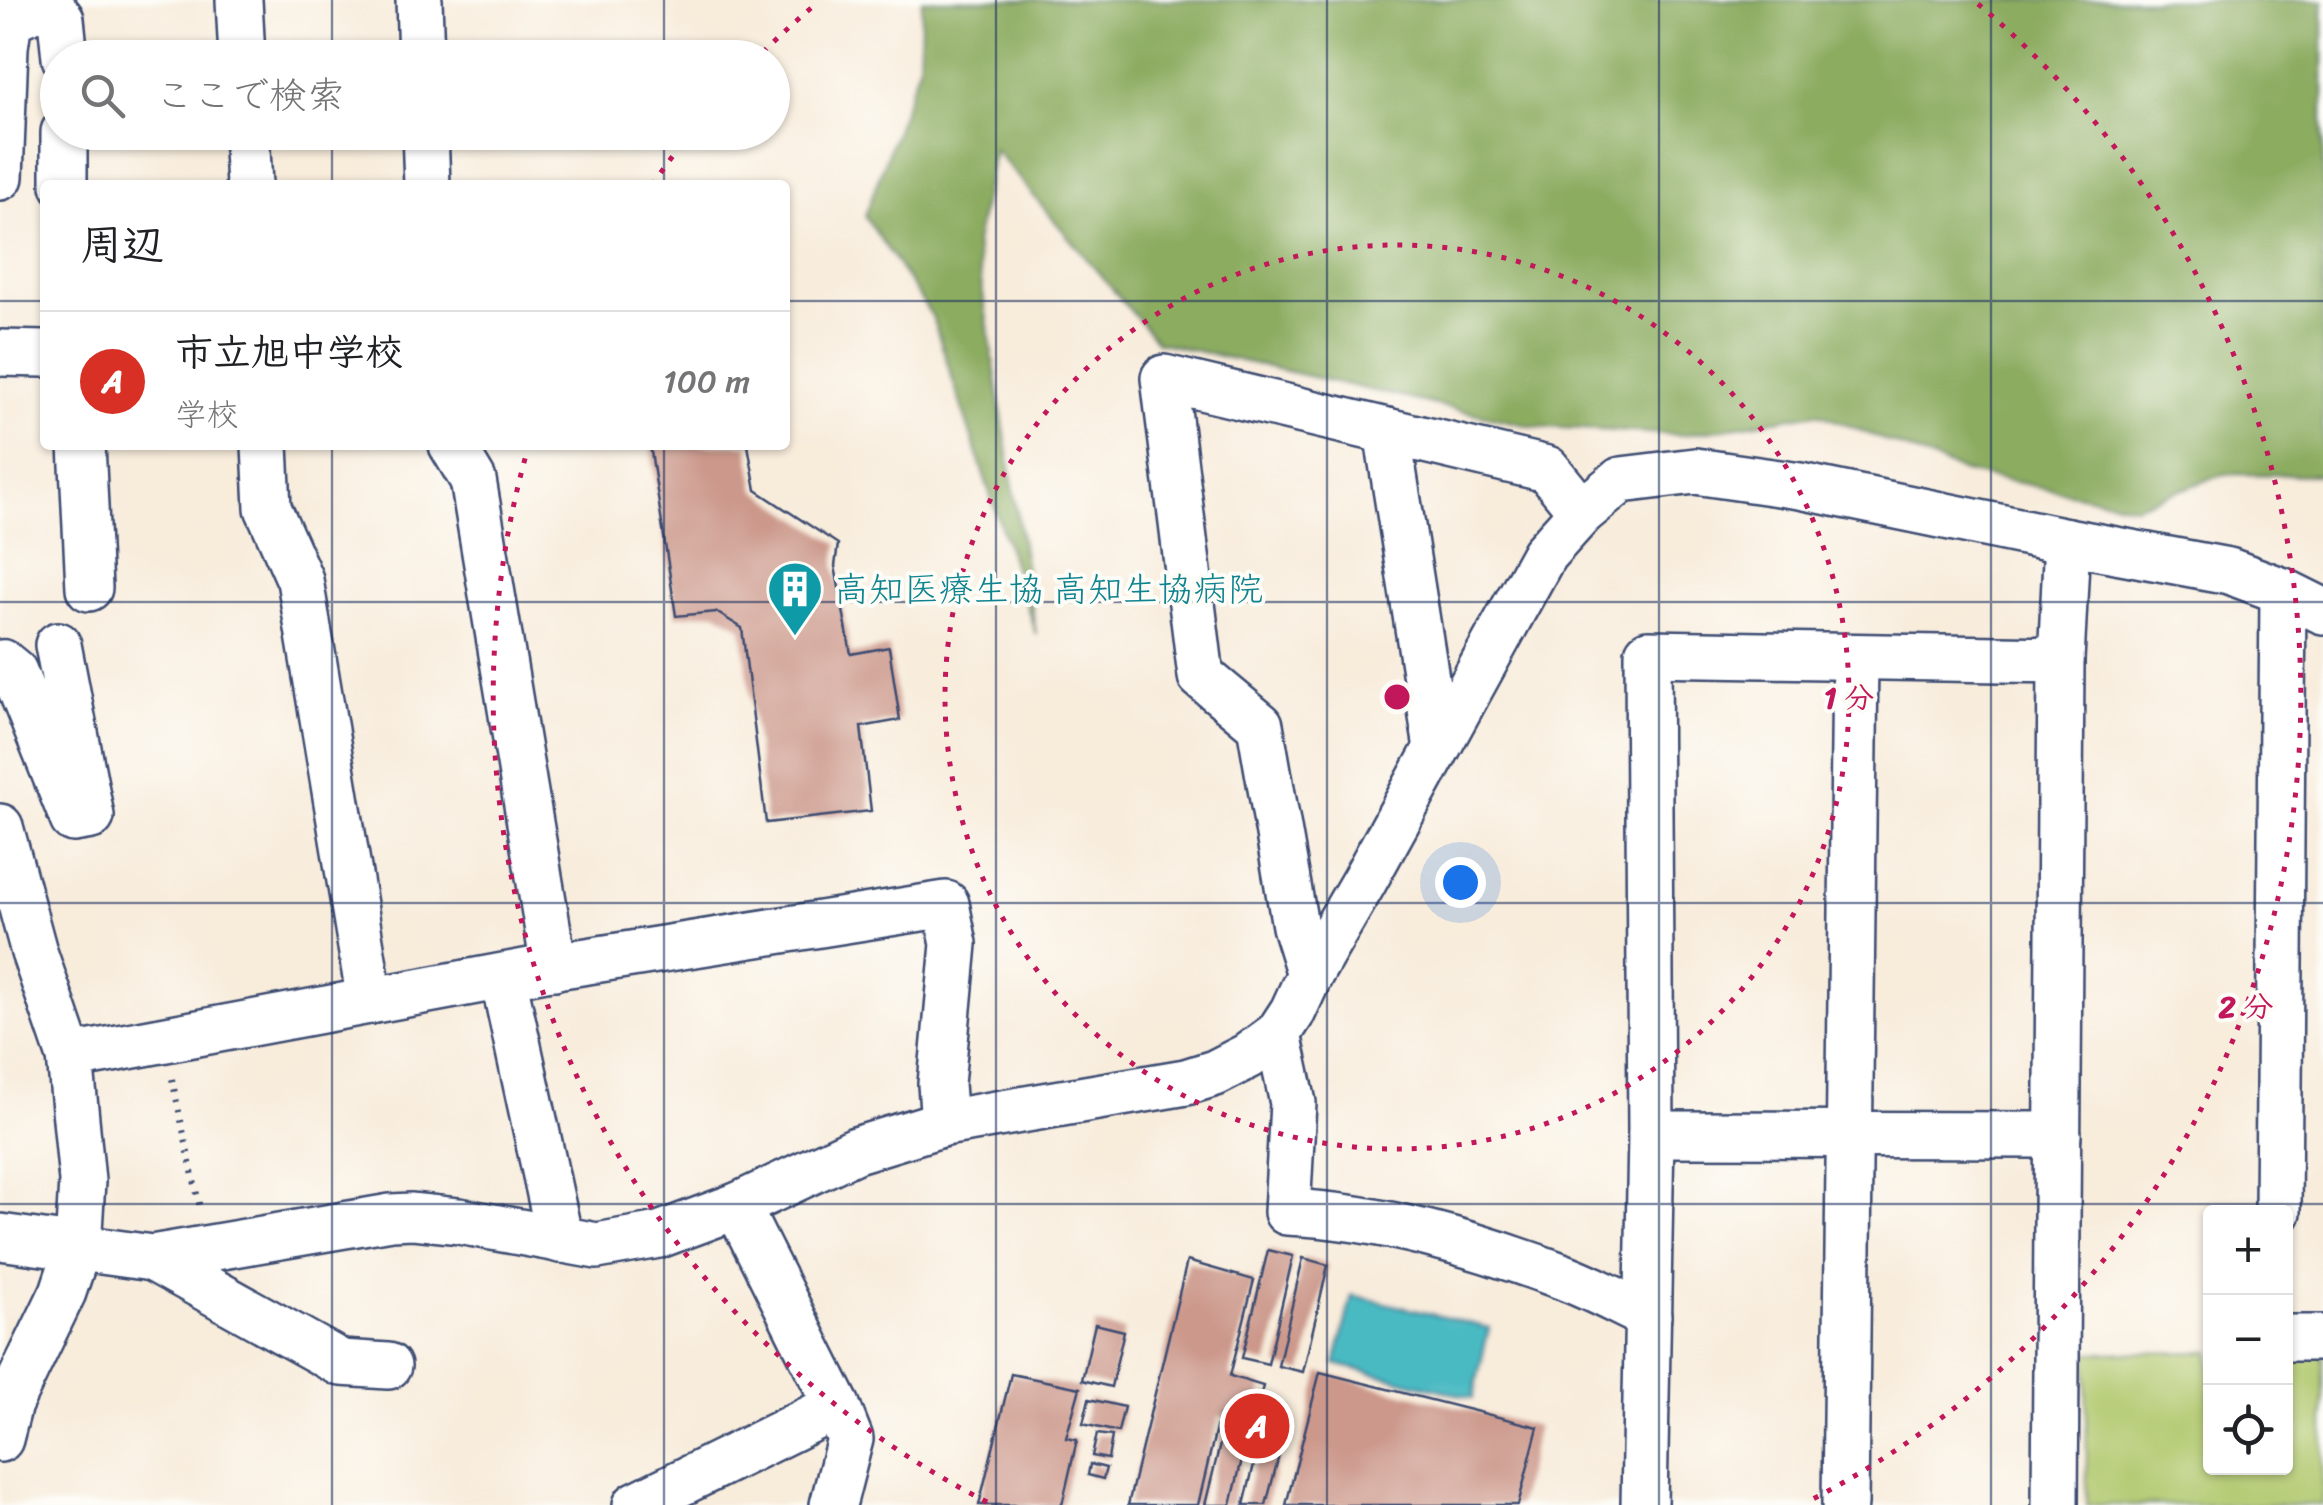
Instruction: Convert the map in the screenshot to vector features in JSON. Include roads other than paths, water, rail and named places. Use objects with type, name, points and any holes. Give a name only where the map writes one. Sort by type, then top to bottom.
[{"type":"street","points":[[239,0],[241,40]]},
{"type":"street","points":[[419,0],[421,40]]},
{"type":"street","points":[[0,177],[9,19],[38,7],[52,8],[61,19],[63,40]]},
{"type":"street","points":[[64,150],[64,180]]},
{"type":"street","points":[[247,150],[249,180]]},
{"type":"street","points":[[426,150],[427,180]]},
{"type":"street","points":[[0,354],[40,354]]},
{"type":"street","points":[[1310,974],[1295,926],[1260,725],[1201,676],[1164,378],[1547,469],[1582,512]]},
{"type":"street","points":[[1388,431],[1437,748]]},
{"type":"street","points":[[82,450],[89,588]]},
{"type":"street","points":[[264,450],[268,508],[300,580],[370,1001]]},
{"type":"street","points":[[455,450],[473,480],[554,967]]},
{"type":"street","points":[[0,1237],[152,1258],[412,1216],[598,1246],[659,1235],[736,1206],[856,1150],[944,1124],[1186,1082],[1215,1073],[1278,1034],[1544,554],[1582,512],[1621,480],[1696,471],[1800,486],[2230,572],[2323,611]]},
{"type":"street","points":[[2055,1505],[2062,660],[2067,541]]},
{"type":"street","points":[[2278,1205],[2283,591]]},
{"type":"street","points":[[0,664],[14,672],[73,819],[91,816],[58,645]]},
{"type":"street","points":[[1644,1505],[1651,1134],[1648,653],[2062,660]]},
{"type":"street","points":[[1845,1505],[1855,656]]},
{"type":"street","points":[[0,827],[17,955],[70,1057],[82,1181],[78,1246],[62,1292],[9,1404],[0,1439]]},
{"type":"street","points":[[70,1057],[554,967],[946,904],[954,944],[941,1084],[944,1124]]},
{"type":"street","points":[[503,976],[560,1240]]},
{"type":"street","points":[[1278,1034],[1294,1103],[1287,1212],[1326,1214],[1422,1233],[1567,1278],[1648,1316]]},
{"type":"street","points":[[1651,1134],[2058,1134]]},
{"type":"street","points":[[736,1206],[850,1439],[833,1505]]},
{"type":"street","points":[[152,1258],[341,1363],[388,1366]]},
{"type":"street","points":[[2293,1338],[2323,1338]]},
{"type":"street","points":[[636,1505],[837,1406]]},
{"type":"water","points":[[1352,1295],[1489,1328],[1473,1398],[1335,1364]]},
{"type":"place","name":"高知医療生協 高知生協病院","points":[[795,638]]},
{"type":"place","name":"市立旭中学校","points":[[1257,1426]]}]
